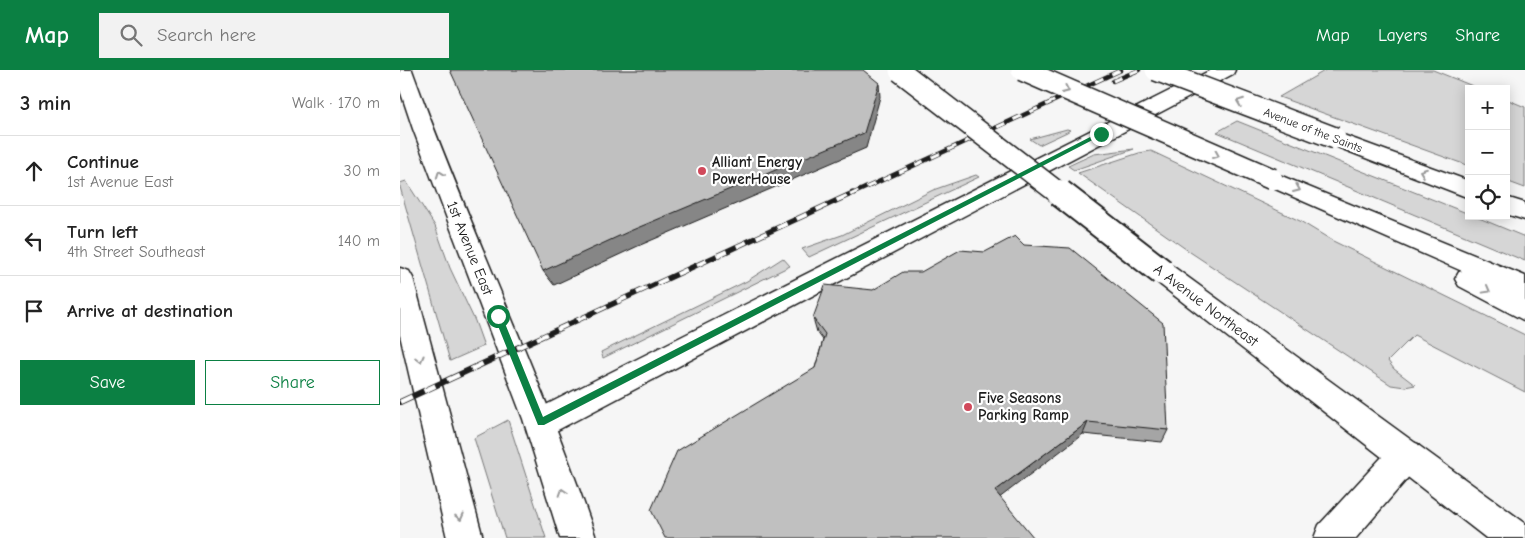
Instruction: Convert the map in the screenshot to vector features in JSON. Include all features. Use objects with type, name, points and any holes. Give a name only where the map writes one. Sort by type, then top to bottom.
[{"type":"main road","name":"A Avenue Northeast","points":[[899,70],[1162,272],[1515,538]]},
{"type":"main road","points":[[1022,70],[1525,287]]},
{"type":"main road","name":"Avenue of the Saints","points":[[1156,70],[1465,188]]},
{"type":"main road","points":[[541,422],[1226,70]]},
{"type":"main road","name":"1st Avenue East","points":[[403,78],[444,186],[541,422],[578,538]]},
{"type":"main road","points":[[1321,200],[1525,310]]},
{"type":"main road","points":[[1510,206],[1525,212]]},
{"type":"main road","points":[[400,278],[465,538]]},
{"type":"main road","points":[[1332,538],[1406,455]]},
{"type":"shaded area","points":[[1326,70],[1433,70],[1470,85],[1465,85],[1465,165],[1279,97]]},
{"type":"shaded area","points":[[1510,101],[1525,107],[1525,188],[1510,182]]},
{"type":"shaded area","points":[[1237,121],[1465,212],[1465,220],[1484,220],[1525,237],[1525,261],[1217,132]]},
{"type":"shaded area","points":[[1067,129],[1070,130],[1039,145],[1030,139]]},
{"type":"shaded area","points":[[1134,149],[1074,170],[1068,166],[1094,154]]},
{"type":"shaded area","points":[[1151,151],[1300,221],[1333,241],[1525,335],[1525,392],[1414,335],[1388,361],[1394,369],[1415,385],[1405,387],[1391,385],[1190,252],[1078,173],[1139,153]]},
{"type":"shaded area","points":[[976,175],[979,177],[809,257],[802,249],[842,235],[933,190]]},
{"type":"shaded area","points":[[406,181],[435,226],[450,268],[475,321],[484,346],[450,361],[400,187],[400,183]]},
{"type":"shaded area","points":[[783,258],[790,266],[603,358],[601,352],[747,281]]},
{"type":"shaded area","points":[[508,420],[546,538],[505,538],[474,438]]},
{"type":"building","name":"Alliant Energy PowerHouse","points":[[450,70],[863,70],[879,83],[864,133],[630,231],[543,271]]},
{"type":"building","name":"Five Seasons Parking Ramp","points":[[1015,236],[1024,245],[1070,248],[1163,323],[1168,430],[1088,422],[995,491],[1034,538],[665,538],[651,510],[677,451],[815,368],[825,334],[813,318],[825,285],[873,290],[903,272],[921,272],[960,250],[985,252]]},
{"type":"railway","points":[[850,195],[1121,70]]},
{"type":"railway","points":[[1113,81],[1139,70]]},
{"type":"railway","points":[[517,348],[853,193]]},
{"type":"railway","points":[[400,402],[519,347]]},
{"type":"place","name":"Alliant Energy PowerHouse","points":[[702,171]]},
{"type":"place","name":"Five Seasons Parking Ramp","points":[[968,407]]},
{"type":"route","points":[[498,316],[541,422],[1101,134]]}]
